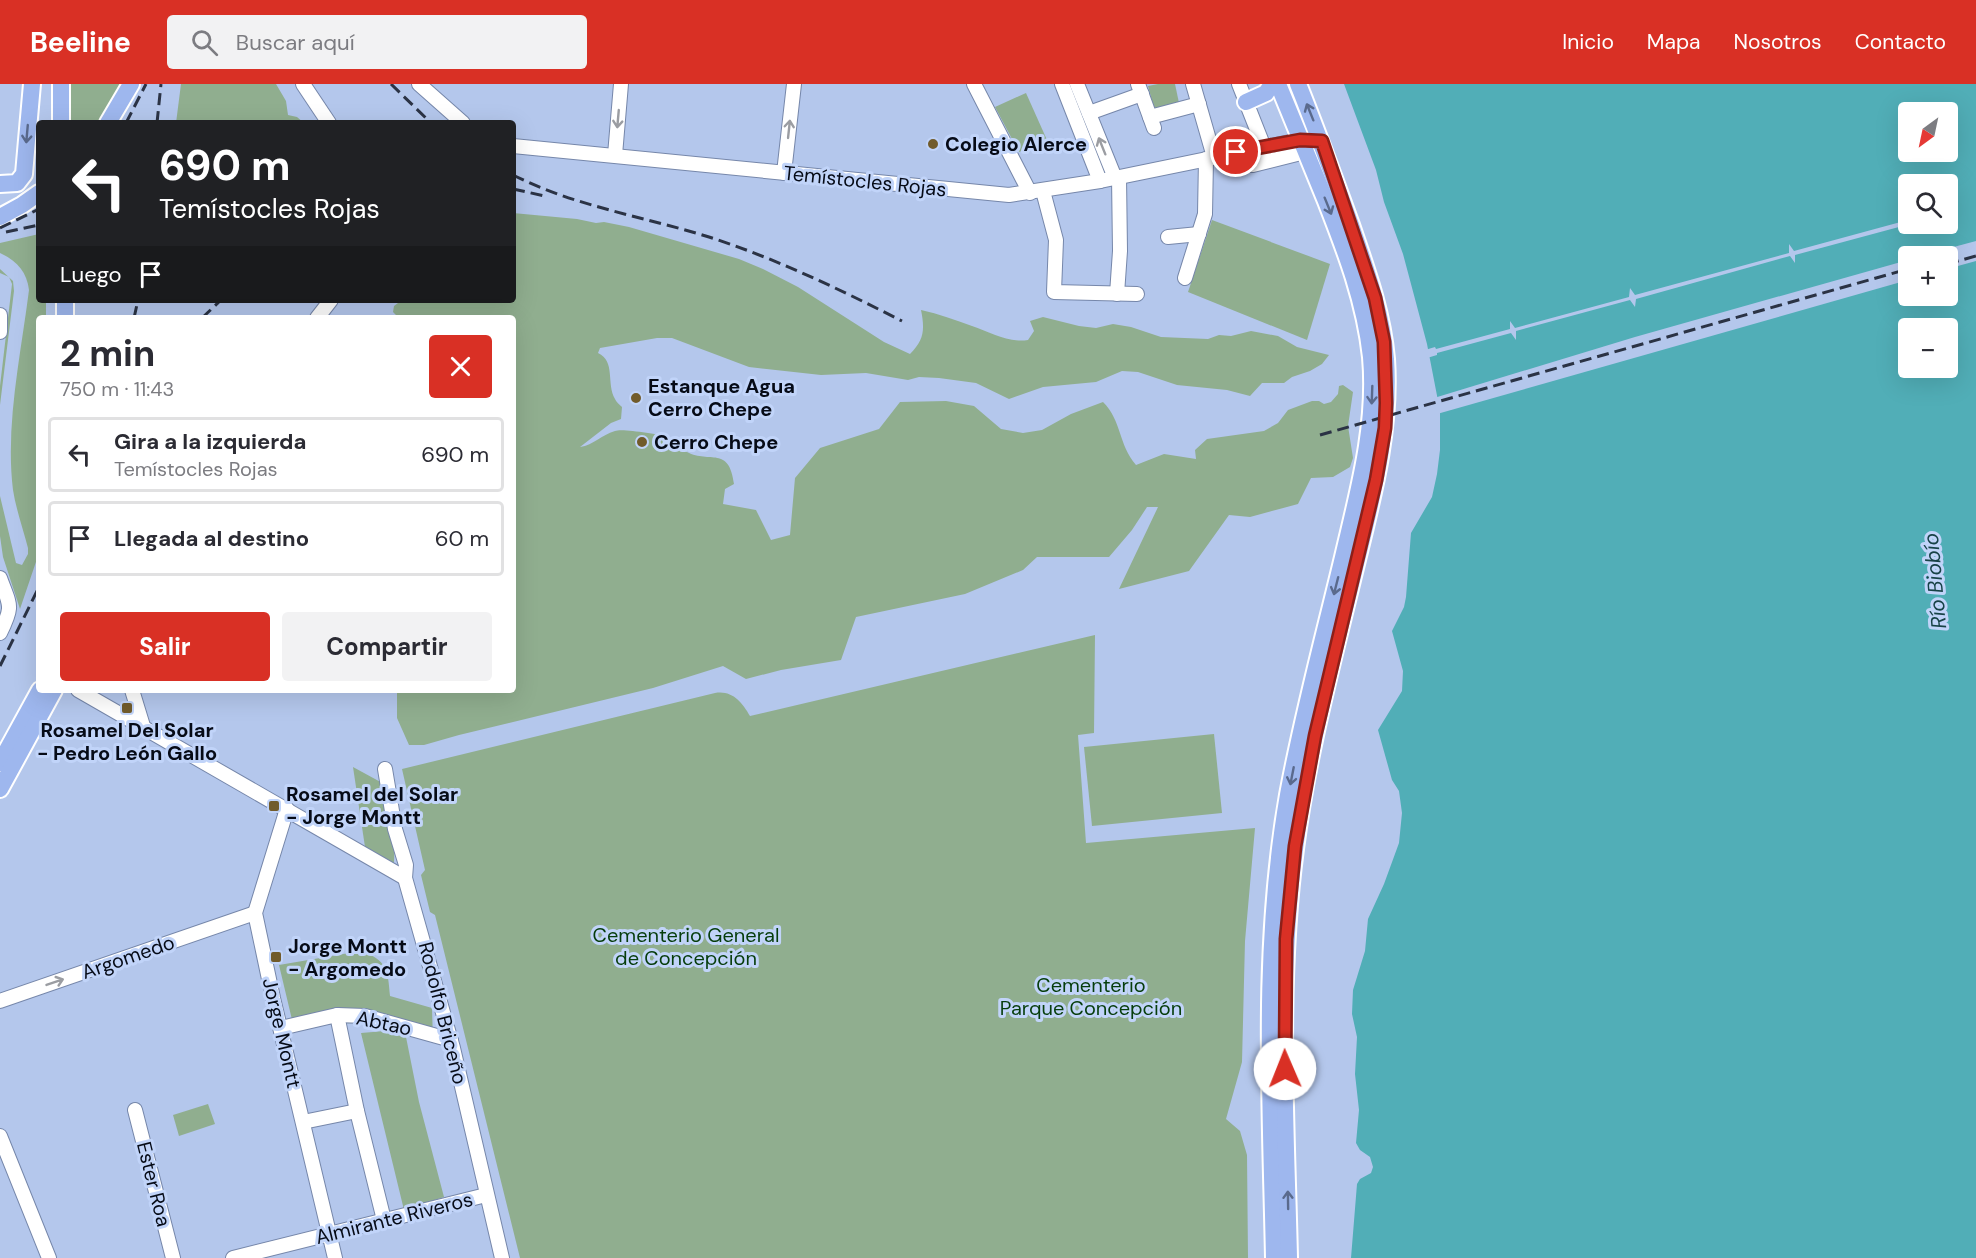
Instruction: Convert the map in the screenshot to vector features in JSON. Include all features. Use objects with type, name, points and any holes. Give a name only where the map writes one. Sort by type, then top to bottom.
[{"type":"main road","points":[[0,184],[12,185],[19,182],[24,174],[32,84]]},
{"type":"main road","points":[[50,84],[50,120]]},
{"type":"main road","points":[[60,84],[61,120]]},
{"type":"main road","points":[[110,120],[130,84]]},
{"type":"main road","points":[[1246,102],[1266,93],[1272,84]]},
{"type":"main road","points":[[1274,1258],[1270,999],[1277,869],[1302,727],[1364,470],[1372,390],[1368,335],[1354,274],[1278,84]]},
{"type":"main road","points":[[1289,1258],[1284,1002],[1291,880],[1315,736],[1378,472],[1386,403],[1385,350],[1375,298],[1322,141],[1298,84]]},
{"type":"main road","points":[[0,195],[36,191]]},
{"type":"main road","points":[[0,217],[22,205],[36,193]]},
{"type":"main road","points":[[0,763],[50,693]]},
{"type":"main road","points":[[0,789],[50,693]]},
{"type":"street","points":[[303,84],[327,120]]},
{"type":"street","points":[[419,84],[460,120]]},
{"type":"street","points":[[615,155],[621,84]]},
{"type":"street","points":[[784,173],[794,84]]},
{"type":"street","points":[[974,84],[1036,192],[1056,240],[1054,292],[1137,294]]},
{"type":"street","points":[[1062,84],[1100,181]]},
{"type":"street","points":[[1077,84],[1117,178],[1120,251],[1117,294]]},
{"type":"street","points":[[1185,278],[1206,205],[1210,158],[1193,84]]},
{"type":"street","points":[[1239,84],[1270,162]]},
{"type":"street","points":[[1089,113],[1140,89],[1152,123],[1199,104]]},
{"type":"street","name":"Temístocles Rojas","points":[[1210,158],[1245,165],[1270,162],[1303,146],[1322,141]]},
{"type":"street","name":"Temístocles Rojas","points":[[516,146],[1001,195],[1036,192],[1117,178],[1263,147],[1303,146]]},
{"type":"street","points":[[1168,237],[1199,234]]},
{"type":"street","points":[[319,315],[329,303]]},
{"type":"street","points":[[0,315],[0,332]]},
{"type":"street","points":[[0,579],[10,607],[10,614],[0,633]]},
{"type":"street","points":[[83,693],[405,878]]},
{"type":"street","points":[[107,706],[128,693]]},
{"type":"street","points":[[132,693],[143,726]]},
{"type":"street","name":"Rodolfo Briceño","points":[[385,769],[395,829],[406,864],[405,878],[413,899],[451,1040],[502,1258]]},
{"type":"street","name":"Jorge Montt","points":[[287,809],[255,913],[335,1258]]},
{"type":"street","name":"Argomedo","points":[[0,1001],[255,913]]},
{"type":"street","points":[[337,1015],[357,1112],[384,1220]]},
{"type":"street","name":"Abtao","points":[[281,1028],[337,1015],[365,1016],[451,1040]]},
{"type":"street","name":"Ester Roa","points":[[135,1110],[173,1258]]},
{"type":"street","points":[[303,1122],[357,1112]]},
{"type":"street","points":[[0,1136],[49,1258]]},
{"type":"street","name":"Almirante Riveros","points":[[233,1258],[486,1195]]},
{"type":"green space","points":[[71,84],[123,84],[102,120],[70,120]]},
{"type":"green space","points":[[181,84],[276,84],[286,101],[288,115],[300,120],[176,120]]},
{"type":"green space","points":[[1175,84],[1179,103],[1154,108],[1148,86]]},
{"type":"green space","points":[[1026,93],[1047,140],[1019,152],[995,107]]},
{"type":"green space","points":[[516,213],[604,222],[629,227],[739,259],[798,287],[884,342],[910,354],[921,339],[923,323],[921,310],[1021,341],[1028,340],[1034,331],[1030,321],[1043,317],[1096,328],[1113,324],[1131,327],[1161,337],[1208,339],[1219,335],[1231,336],[1251,331],[1278,336],[1297,347],[1329,355],[1322,364],[1284,383],[1262,383],[1250,396],[1227,390],[1177,385],[1138,372],[1122,371],[1096,382],[1043,387],[1009,399],[976,383],[939,378],[919,377],[908,380],[866,373],[821,375],[749,367],[672,338],[657,338],[600,348],[598,353],[604,357],[609,367],[612,393],[622,407],[621,419],[611,423],[580,447],[615,431],[632,431],[669,436],[687,452],[723,460],[728,464],[734,484],[725,489],[723,504],[756,510],[771,540],[790,535],[795,478],[820,448],[879,429],[900,402],[946,401],[974,406],[1001,429],[1023,433],[1042,430],[1071,414],[1103,402],[1114,417],[1126,449],[1136,465],[1164,454],[1196,459],[1195,450],[1207,439],[1264,431],[1278,423],[1288,410],[1312,401],[1324,404],[1331,402],[1338,394],[1339,386],[1343,385],[1353,392],[1348,426],[1353,458],[1350,467],[1333,477],[1311,478],[1298,504],[1250,517],[1229,515],[1189,571],[1119,589],[1158,507],[1147,507],[1132,530],[1109,557],[1037,557],[1023,570],[965,594],[856,617],[841,660],[781,670],[746,679],[723,666],[653,688],[424,745],[409,745],[397,718],[397,693],[516,693],[516,315],[396,315],[393,312],[394,306],[398,303],[516,303]]},
{"type":"green space","points":[[1212,220],[1330,264],[1307,340],[1188,292]]},
{"type":"green space","points":[[36,235],[36,303],[46,303],[46,315],[36,315],[36,562],[20,609],[3,557],[0,536],[0,496],[16,563],[22,565],[28,554],[28,548],[13,490],[11,440],[15,390],[29,290],[20,268],[0,253],[0,243]]},
{"type":"green space","points":[[9,278],[13,281],[14,291],[0,405],[0,386],[12,284]]},
{"type":"green space","name":"Cementerio General de Concepción","points":[[1095,635],[1094,733],[1078,735],[1086,843],[1255,828],[1245,941],[1242,1062],[1226,1119],[1240,1131],[1247,1155],[1248,1258],[520,1258],[435,915],[430,912],[421,875],[425,870],[402,769],[715,693],[727,693],[736,698],[750,716]]},
{"type":"green space","points":[[1214,734],[1222,813],[1092,826],[1084,747]]},
{"type":"green space","points":[[353,767],[386,785],[395,829],[394,863],[365,847]]},
{"type":"green space","points":[[361,951],[381,962],[387,973],[390,996],[432,1008],[433,1041],[405,1032],[419,1102],[444,1197],[404,1210],[361,1033],[397,1030],[359,1023],[294,1028],[279,965]]},
{"type":"green space","points":[[208,1104],[215,1124],[179,1136],[173,1115]]},
{"type":"water","name":"Río Biobío","points":[[1344,84],[1976,84],[1976,1258],[1351,1258],[1357,1184],[1360,1179],[1371,1173],[1373,1167],[1370,1157],[1360,1150],[1356,1143],[1359,1110],[1355,1074],[1357,1037],[1352,1014],[1353,990],[1365,951],[1368,919],[1399,843],[1402,813],[1399,791],[1392,780],[1378,730],[1402,691],[1403,671],[1392,631],[1404,607],[1406,597],[1411,533],[1432,497],[1440,450],[1440,411],[1427,344],[1403,254],[1384,202],[1376,170]]},
{"type":"pier","points":[[1898,223],[1898,227],[1795,255],[1795,263],[1790,256],[1636,299],[1635,307],[1630,300],[1516,331],[1516,340],[1511,333],[1437,353],[1427,358],[1425,350],[1510,329],[1510,321],[1515,328],[1629,297],[1630,288],[1635,295],[1789,253],[1789,244],[1794,251]]},
{"type":"pier","points":[[1976,241],[1976,261],[1958,266],[1957,246]]},
{"type":"pier","points":[[1898,263],[1898,283],[1437,414],[1434,398],[1635,337]]},
{"type":"railway","points":[[128,120],[146,84]]},
{"type":"railway","points":[[157,120],[161,84]]},
{"type":"railway","points":[[391,84],[428,120]]},
{"type":"railway","points":[[516,176],[560,195],[709,237],[759,255],[855,297],[902,321]]},
{"type":"railway","points":[[516,190],[545,196]]},
{"type":"railway","points":[[0,228],[36,210]]},
{"type":"railway","points":[[6,232],[36,226]]},
{"type":"railway","points":[[1958,261],[1976,256]]},
{"type":"railway","points":[[1320,435],[1898,272]]},
{"type":"railway","points":[[135,315],[137,303]]},
{"type":"railway","points":[[205,315],[218,303]]},
{"type":"railway","points":[[0,666],[36,593]]},
{"type":"place","name":"Colegio Alerce","points":[[933,144]]},
{"type":"place","name":"Estanque Agua Cerro Chepe","points":[[636,398]]},
{"type":"place","name":"Cerro Chepe","points":[[642,442]]},
{"type":"place","name":"Rosamel Del Solar - Pedro León Gallo","points":[[127,708]]},
{"type":"place","name":"Rosamel del Solar - Jorge Montt","points":[[274,806]]},
{"type":"place","name":"Jorge Montt - Argomedo","points":[[276,957]]},
{"type":"route","points":[[1236,152],[1300,140],[1322,141],[1370,278],[1380,318],[1386,358],[1385,428],[1379,468],[1315,736],[1295,846],[1286,939],[1285,1069]]},
{"type":"park label","name":"Cementerio Parque Concepción","points":[[1091,996]]}]
